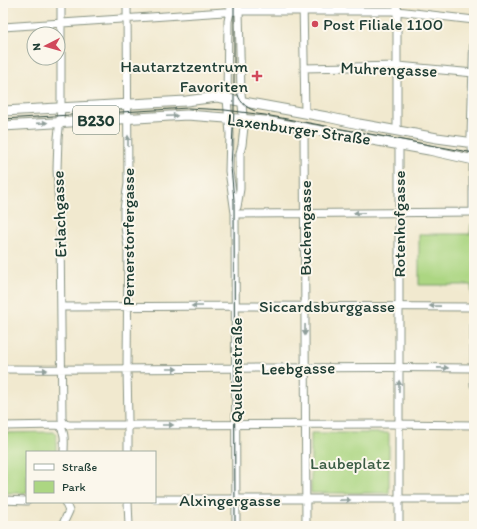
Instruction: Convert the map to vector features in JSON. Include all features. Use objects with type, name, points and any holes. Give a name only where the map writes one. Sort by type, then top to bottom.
[{"type":"main road","name":"Laxenburger Straße","points":[[3,111],[186,101],[217,97],[446,140],[472,142]]},
{"type":"main road","name":"Laxenburger Straße","points":[[3,126],[187,115],[243,118],[304,127],[473,159]]},
{"type":"street","name":"Erlachgasse","points":[[61,3],[61,109],[57,169],[61,307],[62,420],[64,424],[69,425],[129,425]]},
{"type":"street","name":"Pernerstorfergasse","points":[[127,3],[128,184],[124,208],[124,220],[128,247],[128,451]]},
{"type":"street","name":"Quellenstraße","points":[[232,3],[228,31],[227,99],[230,134],[229,171],[235,214],[236,526]]},
{"type":"street","name":"Quellenstraße","points":[[235,214],[240,189],[240,165],[243,136],[238,3]]},
{"type":"street","points":[[303,3],[305,113]]},
{"type":"street","points":[[397,3],[397,131]]},
{"type":"street","points":[[3,27],[239,11],[397,11],[474,20]]},
{"type":"street","points":[[235,214],[473,212],[472,142],[474,27]]},
{"type":"street","name":"Muhrengasse","points":[[304,68],[398,66],[473,73]]},
{"type":"street","name":"Buchengasse","points":[[304,127],[305,425]]},
{"type":"street","name":"Rotenhofgasse","points":[[398,425],[399,144]]},
{"type":"street","name":"Siccardsburggasse","points":[[61,307],[474,307]]},
{"type":"street","points":[[474,307],[474,385]]},
{"type":"street","name":"Leebgasse","points":[[3,370],[236,369],[304,367],[474,368]]},
{"type":"street","points":[[3,426],[59,425],[61,426],[63,433],[64,451]]},
{"type":"street","points":[[129,425],[474,425]]},
{"type":"street","points":[[305,425],[306,526]]},
{"type":"street","points":[[398,425],[400,499],[399,526]]},
{"type":"street","points":[[306,500],[474,499]]},
{"type":"street","points":[[3,500],[26,500]]},
{"type":"street","name":"Alxingergasse","points":[[156,500],[306,500]]},
{"type":"street","points":[[62,526],[69,511],[66,503]]},
{"type":"street","points":[[128,503],[129,526]]},
{"type":"green space","points":[[474,223],[474,298],[472,297],[471,285],[419,285],[419,234],[470,234],[471,224]]},
{"type":"green space","points":[[54,432],[56,434],[56,451],[26,451],[26,493],[3,493],[3,433]]},
{"type":"green space","name":"Laubeplatz","points":[[311,433],[389,433],[389,493],[311,493]]},
{"type":"tram line","points":[[234,3],[234,110],[231,167],[234,200],[235,526]]},
{"type":"tram line","points":[[237,90],[243,103],[248,108],[255,111]]},
{"type":"tram line","points":[[3,119],[188,108],[225,110],[265,115],[474,153]]},
{"type":"place","name":"Post Filiale 1100","points":[[315,24]]},
{"type":"place","name":"Hautarztzentrum Favoriten","points":[[257,76]]}]
